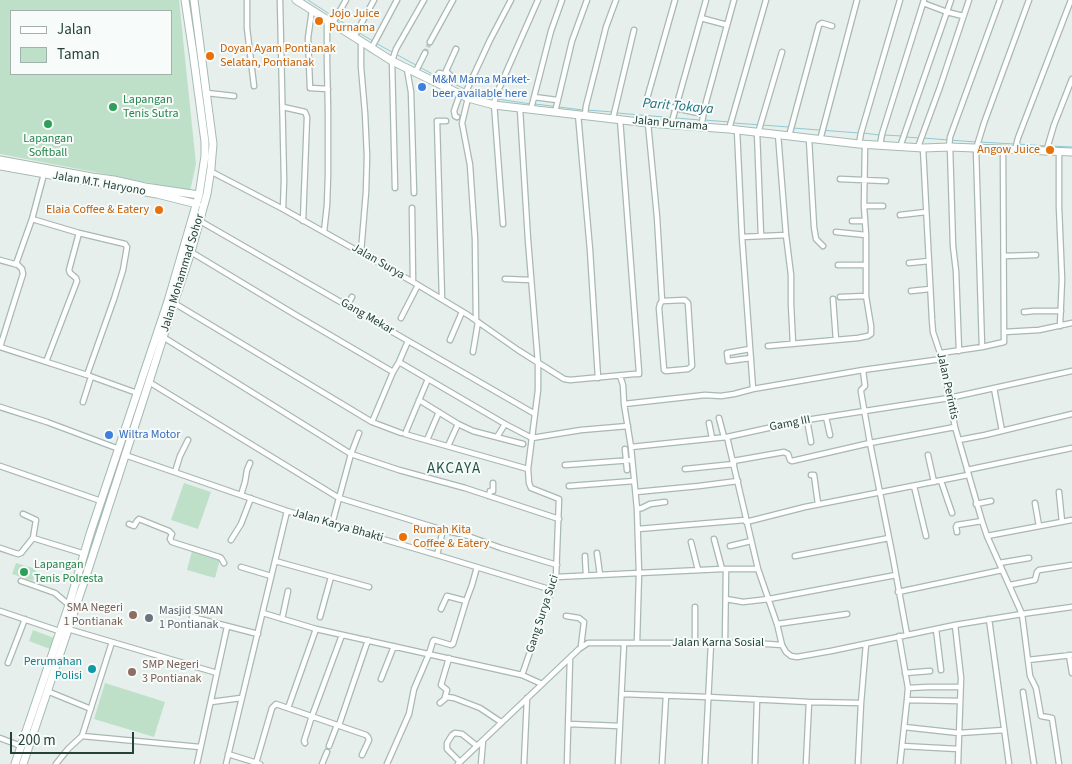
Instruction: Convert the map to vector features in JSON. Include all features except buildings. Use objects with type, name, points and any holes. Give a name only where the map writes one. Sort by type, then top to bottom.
[{"type":"street","name":"Jalan Mohammad Sohor","points":[[34,718],[90,534],[137,393],[180,275],[192,252],[207,194],[213,144],[207,93],[185,0]]},
{"type":"street","name":"Jalan Mohammad Sohor","points":[[34,718],[47,691],[150,382],[174,303],[197,204],[205,142],[194,0]]},
{"type":"street","points":[[246,0],[247,28],[254,86]]},
{"type":"street","points":[[280,0],[283,209]]},
{"type":"street","name":"Jalan Purnama","points":[[296,0],[332,21],[361,42],[408,69],[464,96],[494,104],[520,109],[533,103],[556,105],[648,123],[729,128],[861,143],[977,147],[1003,150],[1015,148],[1072,152]]},
{"type":"street","points":[[324,232],[328,185],[328,89],[332,21],[338,15],[346,0]]},
{"type":"street","points":[[355,36],[374,0]]},
{"type":"street","points":[[372,48],[397,0]]},
{"type":"street","points":[[395,188],[392,60],[396,49],[424,0]]},
{"type":"street","points":[[430,42],[453,0]]},
{"type":"street","points":[[457,117],[454,111],[464,96],[511,0]]},
{"type":"street","points":[[503,224],[494,104],[497,93],[538,0]]},
{"type":"street","points":[[562,0],[551,31],[533,103],[556,105],[572,40],[587,0]]},
{"type":"street","points":[[598,378],[584,112],[606,27],[616,0]]},
{"type":"street","points":[[675,0],[646,101],[647,103],[674,111],[703,115]]},
{"type":"street","points":[[671,123],[706,0]]},
{"type":"street","points":[[701,126],[734,0]]},
{"type":"street","points":[[729,128],[766,0]]},
{"type":"street","points":[[821,138],[857,0]]},
{"type":"street","points":[[768,346],[858,338],[870,335],[871,326],[866,296],[865,181],[861,133],[900,0]]},
{"type":"street","points":[[900,144],[951,0]]},
{"type":"street","points":[[920,146],[969,0]]},
{"type":"street","name":"Jalan Perintis","points":[[959,351],[956,271],[953,246],[950,137],[1000,0]]},
{"type":"street","points":[[982,347],[977,147],[1029,0]]},
{"type":"street","points":[[1015,148],[1071,0]]},
{"type":"street","points":[[880,143],[924,1],[947,12],[963,16]]},
{"type":"street","points":[[308,6],[310,88],[328,89]]},
{"type":"street","points":[[701,18],[727,25]]},
{"type":"street","points":[[789,134],[819,25],[822,23],[832,26]]},
{"type":"street","points":[[615,117],[615,107],[634,30]]},
{"type":"street","points":[[361,42],[367,156],[361,252]]},
{"type":"street","points":[[447,72],[456,49]]},
{"type":"street","points":[[761,236],[758,132],[782,52]]},
{"type":"street","points":[[416,72],[425,53]]},
{"type":"street","points":[[408,69],[411,92],[414,193]]},
{"type":"street","points":[[738,70],[745,72]]},
{"type":"street","points":[[434,81],[440,72],[444,74],[447,72]]},
{"type":"street","points":[[447,72],[452,77],[447,88]]},
{"type":"street","points":[[1046,151],[1072,80]]},
{"type":"street","points":[[207,93],[234,96]]},
{"type":"street","points":[[464,96],[462,123],[470,165],[475,239],[477,321],[473,352]]},
{"type":"street","points":[[283,107],[305,112],[307,117],[304,221]]},
{"type":"street","name":"Gang Surya Suci","points":[[520,109],[538,363],[538,390],[528,483],[530,487],[559,498],[556,577],[522,675]]},
{"type":"street","name":"Jalan Surya","points":[[210,171],[416,283],[564,379],[639,374],[615,117]]},
{"type":"street","points":[[442,299],[437,121],[446,121]]},
{"type":"street","points":[[648,123],[662,301],[659,308],[664,370],[666,372],[688,369],[692,366],[688,303],[685,300],[662,301]]},
{"type":"street","points":[[737,130],[742,237],[753,389]]},
{"type":"street","points":[[778,134],[791,275],[793,344]]},
{"type":"street","points":[[809,138],[814,227],[816,239],[823,246]]},
{"type":"street","points":[[205,142],[213,144]]},
{"type":"street","name":"Jalan Perintis","points":[[920,146],[933,332],[941,356],[949,398],[976,504],[987,536],[1022,614],[1030,676],[1036,688],[1041,716],[1052,718],[1059,764]]},
{"type":"street","points":[[624,404],[705,394],[727,395],[1003,343],[1003,150]]},
{"type":"street","points":[[1059,152],[1062,278],[1060,326]]},
{"type":"street","points":[[0,160],[9,164],[91,180]]},
{"type":"street","name":"Jalan M.T. Haryono","points":[[0,166],[9,164],[44,174],[158,192],[197,204]]},
{"type":"street","points":[[16,264],[32,219],[44,174]]},
{"type":"street","points":[[840,179],[886,181]]},
{"type":"street","points":[[158,192],[199,195]]},
{"type":"street","points":[[864,206],[883,206]]},
{"type":"street","points":[[401,318],[416,283],[412,208]]},
{"type":"street","points":[[900,214],[926,212]]},
{"type":"street","points":[[32,219],[124,244],[128,247],[123,270],[89,376],[84,402]]},
{"type":"street","name":"Gang Mekar","points":[[200,221],[534,414]]},
{"type":"street","points":[[852,221],[865,222]]},
{"type":"street","points":[[836,232],[866,235]]},
{"type":"street","points":[[46,362],[77,280],[69,270],[79,233]]},
{"type":"street","points":[[742,237],[786,236]]},
{"type":"street","points":[[192,252],[393,372]]},
{"type":"street","points":[[1004,256],[1036,255]]},
{"type":"street","points":[[0,260],[21,267],[23,274],[0,347],[137,393]]},
{"type":"street","points":[[909,263],[929,261]]},
{"type":"street","points":[[838,265],[866,265]]},
{"type":"street","points":[[505,279],[531,280]]},
{"type":"street","points":[[911,291],[930,289]]},
{"type":"street","points":[[840,298],[866,296]]},
{"type":"street","points":[[347,306],[352,297]]},
{"type":"street","points":[[833,299],[836,340]]},
{"type":"street","points":[[174,303],[372,422],[415,437],[528,469]]},
{"type":"street","points":[[1024,312],[1061,311]]},
{"type":"street","points":[[450,340],[462,312]]},
{"type":"street","points":[[1004,332],[1039,330],[1072,323]]},
{"type":"street","points":[[163,338],[351,454],[559,519]]},
{"type":"street","points":[[372,422],[408,341]]},
{"type":"street","points":[[750,349],[726,353],[728,361],[751,358]]},
{"type":"street","points":[[399,362],[532,438],[581,430],[628,426]]},
{"type":"street","points":[[863,370],[865,386],[861,392],[906,635]]},
{"type":"street","name":"Gamg III","points":[[631,447],[726,437],[807,420],[949,398],[1072,371]]},
{"type":"street","points":[[620,376],[623,385],[631,447],[627,470]]},
{"type":"street","points":[[403,433],[428,380]]},
{"type":"street","points":[[150,382],[339,498],[557,564]]},
{"type":"street","points":[[994,388],[1002,431]]},
{"type":"street","points":[[419,400],[473,431],[523,444]]},
{"type":"street","points":[[0,407],[119,449]]},
{"type":"street","points":[[426,440],[439,412]]},
{"type":"street","points":[[959,440],[1072,414]]},
{"type":"street","points":[[826,417],[830,435]]},
{"type":"street","points":[[719,418],[734,462],[758,569],[777,624],[782,645]]},
{"type":"street","points":[[129,419],[137,421]]},
{"type":"street","points":[[807,420],[811,442]]},
{"type":"street","points":[[709,423],[712,438]]},
{"type":"street","points":[[448,446],[458,424]]},
{"type":"street","points":[[497,437],[505,424]]},
{"type":"street","points":[[685,469],[734,462],[782,452],[787,453],[792,461],[870,443],[956,427]]},
{"type":"street","points":[[332,524],[351,454],[359,433]]},
{"type":"street","points":[[175,472],[188,440]]},
{"type":"street","points":[[638,529],[746,521],[818,504],[942,481],[967,473],[1072,448]]},
{"type":"street","points":[[625,450],[636,492],[639,573],[637,642]]},
{"type":"street","name":"Jalan Karya Bhakti","points":[[126,455],[288,511],[437,554],[552,590]]},
{"type":"street","points":[[928,455],[934,482]]},
{"type":"street","points":[[565,465],[629,460]]},
{"type":"street","points":[[241,495],[250,463]]},
{"type":"street","points":[[0,466],[101,501]]},
{"type":"street","points":[[811,476],[814,475],[818,504]]},
{"type":"street","points":[[569,486],[634,481]]},
{"type":"street","points":[[636,492],[738,481]]},
{"type":"street","points":[[942,481],[952,513]]},
{"type":"street","points":[[489,496],[490,491],[493,491],[493,483]]},
{"type":"street","points":[[914,486],[926,536]]},
{"type":"street","points":[[1058,492],[1062,522]]},
{"type":"street","points":[[231,540],[241,524],[251,498]]},
{"type":"street","points":[[976,504],[991,501]]},
{"type":"street","points":[[637,509],[650,504],[665,502]]},
{"type":"street","points":[[1035,503],[1039,526]]},
{"type":"street","points":[[226,764],[288,511]]},
{"type":"street","points":[[0,548],[18,554],[21,553],[33,538],[36,519],[23,514]]},
{"type":"street","points":[[129,524],[134,526],[139,520],[169,531],[172,534],[170,539],[172,542],[221,558],[224,563]]},
{"type":"street","points":[[987,536],[1072,520]]},
{"type":"street","points":[[957,532],[957,525],[982,521]]},
{"type":"street","points":[[437,554],[443,530]]},
{"type":"street","points":[[90,534],[98,537]]},
{"type":"street","points":[[33,538],[85,554]]},
{"type":"street","points":[[795,556],[889,538]]},
{"type":"street","points":[[714,540],[724,569],[726,643]]},
{"type":"street","points":[[730,546],[751,541]]},
{"type":"street","points":[[692,542],[698,570]]},
{"type":"street","points":[[597,553],[600,574]]},
{"type":"street","points":[[585,556],[586,575]]},
{"type":"street","points":[[999,563],[1029,558]]},
{"type":"street","points":[[275,560],[369,586]]},
{"type":"street","points":[[1010,585],[1035,580],[1039,570],[1072,565]]},
{"type":"street","points":[[241,567],[271,576]]},
{"type":"street","points":[[387,764],[409,714],[414,689],[432,643],[434,640],[453,644],[477,567]]},
{"type":"street","points":[[556,577],[758,569]]},
{"type":"street","points":[[898,592],[1002,570]]},
{"type":"street","points":[[726,599],[743,602],[769,600],[896,575]]},
{"type":"street","points":[[320,617],[331,577]]},
{"type":"street","points":[[21,581],[55,593],[69,604]]},
{"type":"street","points":[[282,620],[288,591]]},
{"type":"street","points":[[441,609],[447,596],[466,601]]},
{"type":"street","points":[[694,607],[694,643]]},
{"type":"street","name":"Jalan Karna Sosial","points":[[582,646],[594,642],[768,644],[782,645],[790,655],[797,657],[955,625],[1072,607]]},
{"type":"street","points":[[0,611],[59,631]]},
{"type":"street","points":[[263,613],[316,629],[522,675],[542,684]]},
{"type":"street","points":[[777,624],[846,614]]},
{"type":"street","points":[[477,746],[462,734],[455,733],[447,743],[447,749],[459,763],[483,741],[527,697],[582,646],[584,622],[579,618],[566,616]]},
{"type":"street","points":[[192,617],[258,634]]},
{"type":"street","points":[[8,663],[25,619]]},
{"type":"street","points":[[989,619],[1009,764]]},
{"type":"street","points":[[955,625],[960,673],[958,764]]},
{"type":"street","points":[[197,764],[227,627]]},
{"type":"street","points":[[68,629],[217,673]]},
{"type":"street","points":[[288,708],[316,629]]},
{"type":"street","points":[[936,629],[941,670]]},
{"type":"street","points":[[306,743],[304,741],[312,716],[342,635]]},
{"type":"street","points":[[899,636],[908,688],[900,764]]},
{"type":"street","points":[[322,764],[368,640]]},
{"type":"street","points":[[56,764],[82,736],[112,642]]},
{"type":"street","points":[[618,764],[624,642]]},
{"type":"street","points":[[705,764],[711,643]]},
{"type":"street","points":[[858,764],[866,644]]},
{"type":"street","points":[[381,679],[394,646]]},
{"type":"street","points":[[1028,660],[1071,655],[1072,673]]},
{"type":"street","points":[[567,764],[570,657]]},
{"type":"street","points":[[440,703],[445,698],[448,690],[441,685],[449,658]]},
{"type":"street","points":[[905,673],[930,671]]},
{"type":"street","points":[[908,688],[928,686],[960,687]]},
{"type":"street","points":[[47,691],[91,709]]},
{"type":"street","points":[[1023,692],[1034,764]]},
{"type":"street","points":[[622,694],[861,703]]},
{"type":"street","points":[[662,764],[666,696]]},
{"type":"street","points":[[445,698],[451,697],[474,705],[501,722]]},
{"type":"street","points":[[524,764],[527,697]]},
{"type":"street","points":[[211,702],[241,698]]},
{"type":"street","points":[[755,764],[757,700]]},
{"type":"street","points":[[907,700],[960,701]]},
{"type":"street","points":[[806,764],[809,702]]},
{"type":"street","points":[[228,754],[258,763],[272,708],[276,704],[368,736],[369,740],[362,755]]},
{"type":"street","points":[[15,764],[34,718]]},
{"type":"street","points":[[23,764],[34,718]]},
{"type":"street","points":[[569,724],[620,726]]},
{"type":"street","points":[[904,727],[959,733],[1004,730]]},
{"type":"street","points":[[82,736],[200,747]]},
{"type":"street","points":[[0,738],[21,746]]},
{"type":"street","points":[[481,764],[483,741]]},
{"type":"street","points":[[902,746],[958,749]]},
{"type":"green space","points":[[0,0],[179,0],[196,164],[190,191],[0,154]]},
{"type":"green space","points":[[184,483],[211,492],[198,529],[171,520]]},
{"type":"green space","points":[[192,551],[220,559],[215,578],[187,570]]},
{"type":"green space","name":"Lapangan Tenis Polresta","points":[[16,563],[36,569],[33,581],[12,574]]},
{"type":"green space","points":[[33,630],[54,638],[50,649],[29,641]]},
{"type":"green space","points":[[105,683],[165,702],[154,737],[94,719]]},
{"type":"waterway","name":"Parit Tokaya","points":[[308,0],[334,17]]},
{"type":"waterway","name":"Parit Tokaya","points":[[337,19],[355,30]]},
{"type":"waterway","name":"Parit Tokaya","points":[[358,32],[436,76]]},
{"type":"waterway","name":"Parit Tokaya","points":[[439,77],[465,89]]},
{"type":"waterway","name":"Parit Tokaya","points":[[469,91],[494,98]]},
{"type":"waterway","name":"Parit Tokaya","points":[[497,99],[531,104]]},
{"type":"waterway","name":"Parit Tokaya","points":[[535,104],[583,110]]},
{"type":"waterway","name":"Parit Tokaya","points":[[587,110],[613,112]]},
{"type":"waterway","name":"Parit Tokaya","points":[[617,113],[700,120]]},
{"type":"waterway","name":"Parit Tokaya","points":[[704,120],[730,122]]},
{"type":"waterway","name":"Parit Tokaya","points":[[734,123],[789,127]]},
{"type":"waterway","name":"Parit Tokaya","points":[[793,128],[859,133]]},
{"type":"waterway","name":"Parit Tokaya","points":[[863,133],[879,135]]},
{"type":"waterway","name":"Parit Tokaya","points":[[883,135],[902,136]]},
{"type":"waterway","name":"Parit Tokaya","points":[[906,137],[919,138]]},
{"type":"waterway","name":"Parit Tokaya","points":[[923,138],[976,142]]},
{"type":"waterway","name":"Parit Tokaya","points":[[980,142],[1014,144]]},
{"type":"waterway","name":"Parit Tokaya","points":[[1018,144],[1046,146]]},
{"type":"waterway","name":"Parit Tokaya","points":[[1050,146],[1072,147]]},
{"type":"tunnel","points":[[425,53],[430,42]]},
{"type":"place","name":"Jojo Juice Purnama","points":[[319,21]]},
{"type":"place","name":"Doyan Ayam Pontianak Selatan, Pontianak","points":[[210,56]]},
{"type":"place","name":"M&M Mama Market- beer available here","points":[[422,87]]},
{"type":"place","name":"Lapangan Tenis Sutra","points":[[113,107]]},
{"type":"place","name":"Lapangan Softball","points":[[48,124]]},
{"type":"place","name":"Angow Juice","points":[[1050,150]]},
{"type":"place","name":"Elaia Coffee & Eatery","points":[[159,210]]},
{"type":"place","name":"Wiltra Motor","points":[[109,435]]},
{"type":"place","name":"Rumah Kita Coffee & Eatery","points":[[403,537]]},
{"type":"place","name":"Lapangan Tenis Polresta","points":[[24,572]]},
{"type":"place","name":"SMA Negeri 1 Pontianak","points":[[133,615]]},
{"type":"place","name":"Masjid SMAN 1 Pontianak","points":[[149,618]]},
{"type":"place","name":"Perumahan Polisi","points":[[92,669]]},
{"type":"place","name":"SMP Negeri 3 Pontianak","points":[[132,672]]},
{"type":"district","name":"AKCAYA","points":[[454,470]]}]
